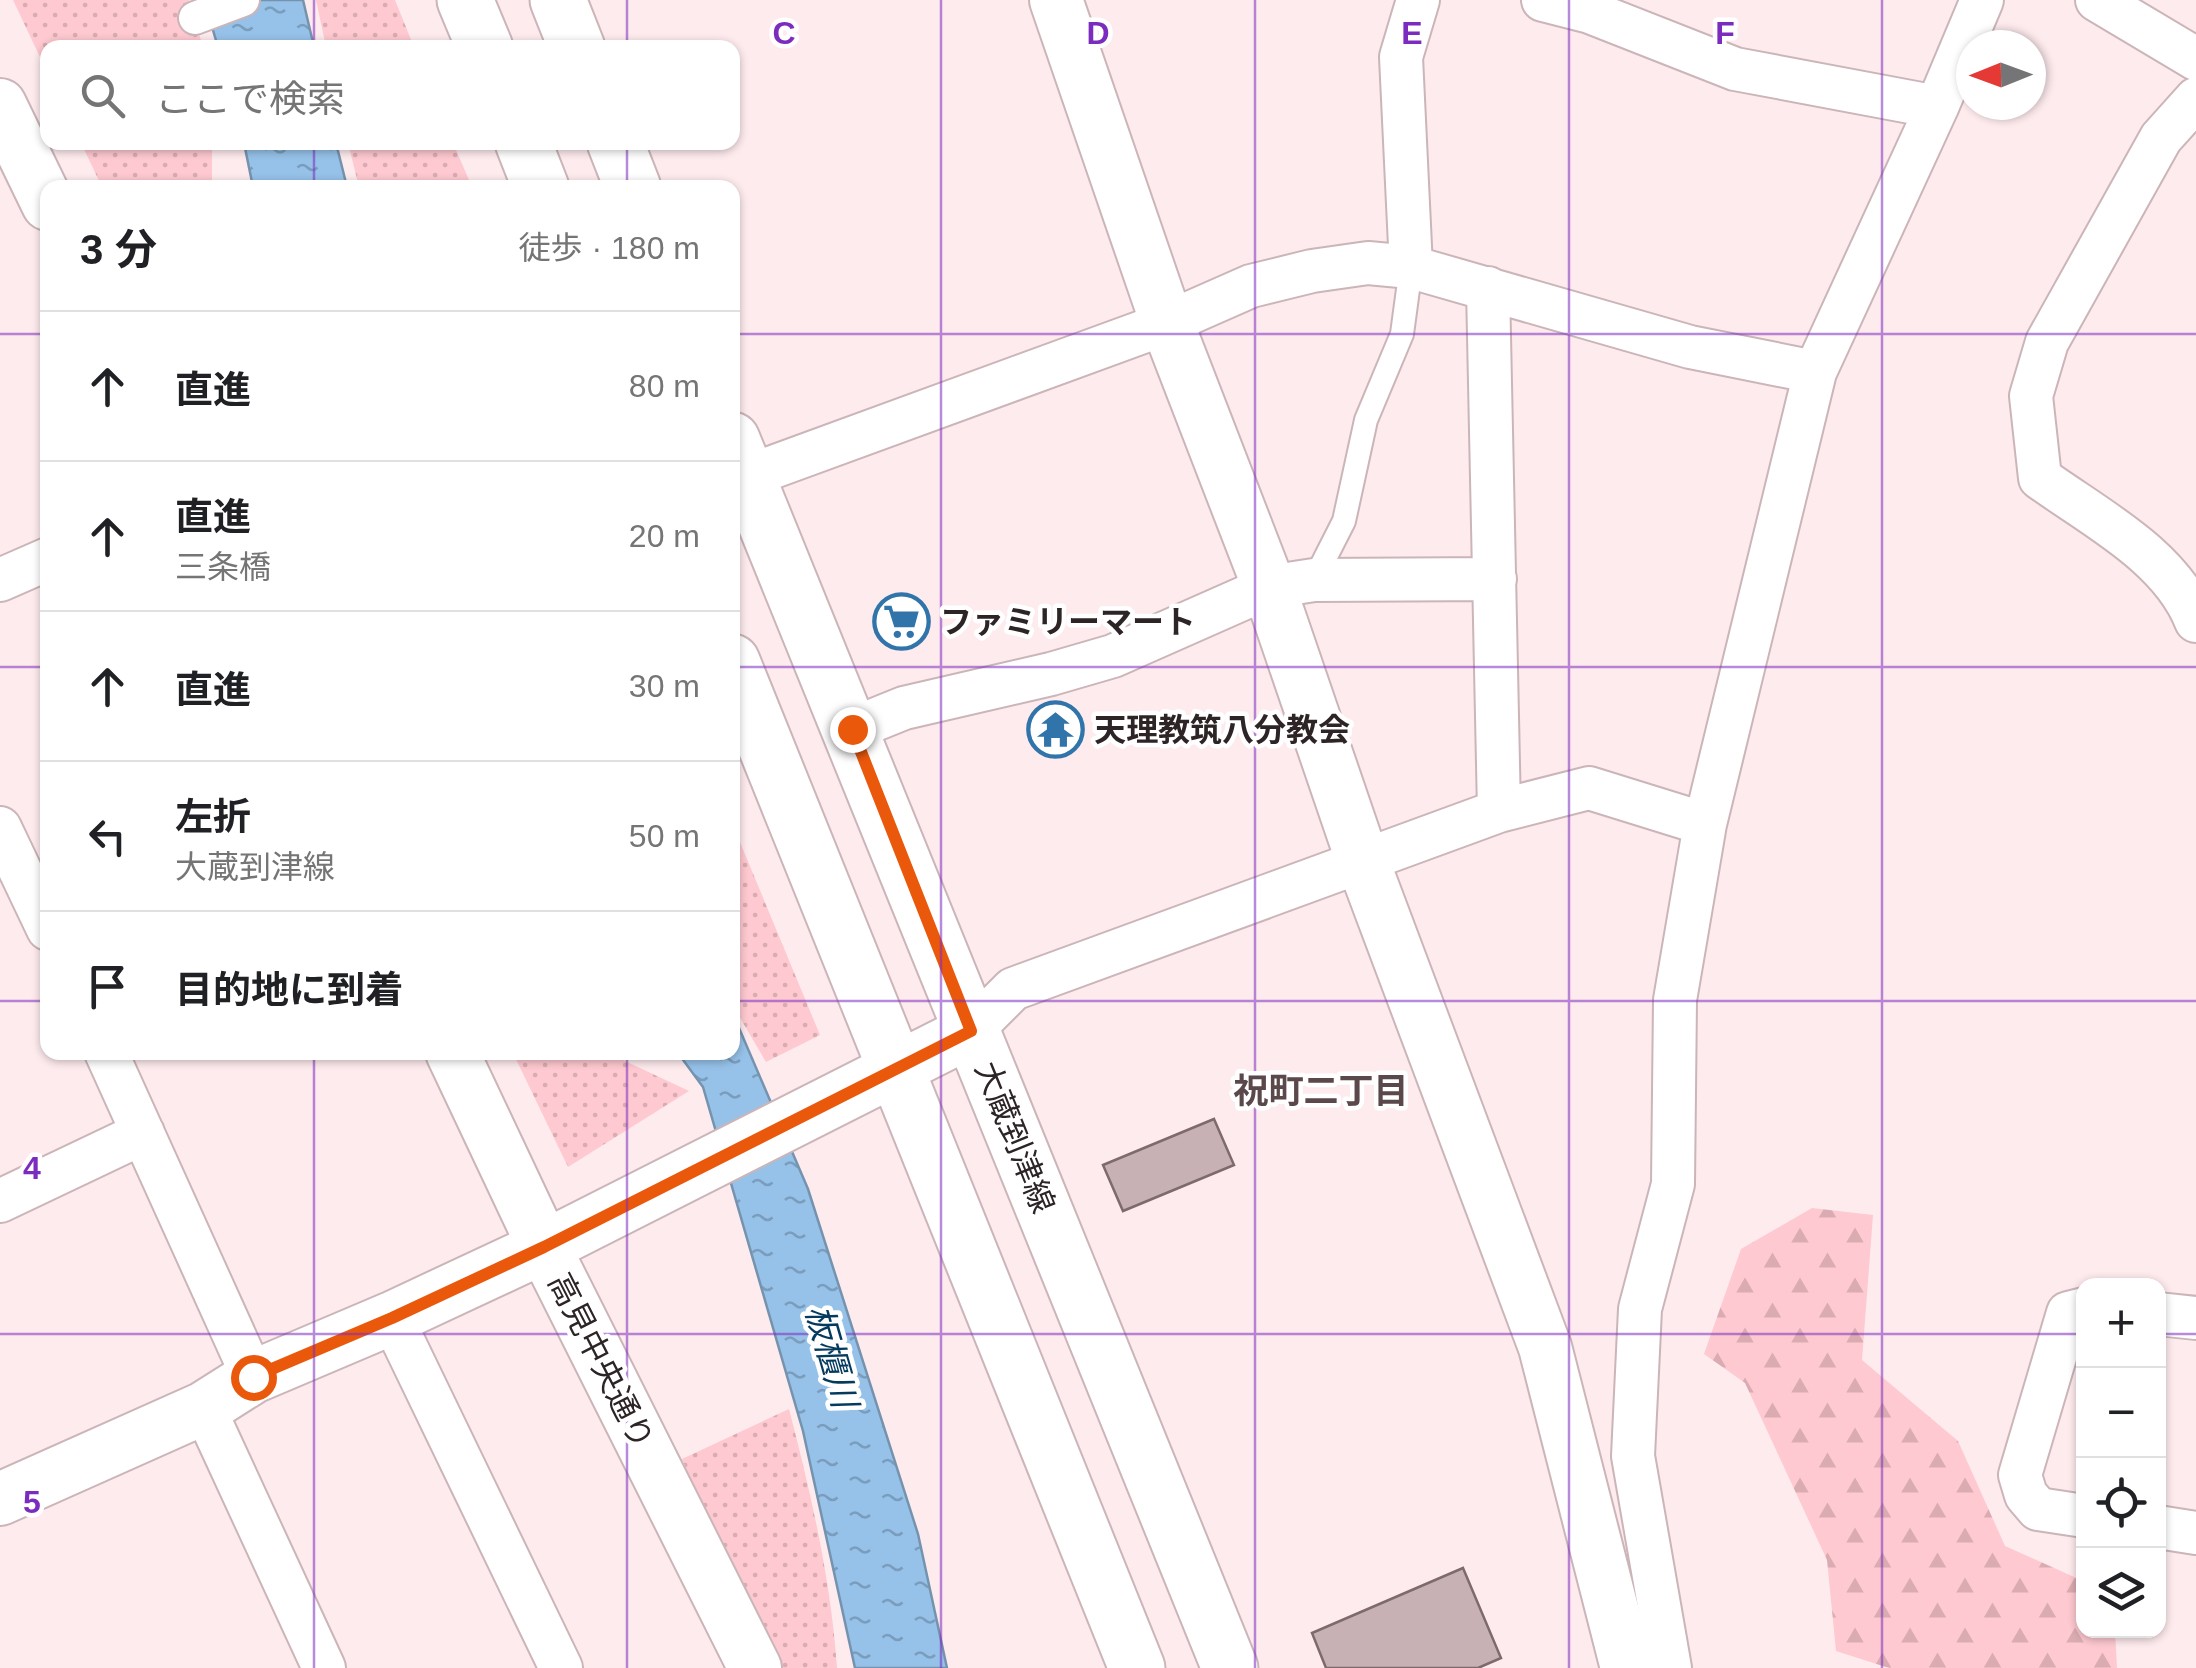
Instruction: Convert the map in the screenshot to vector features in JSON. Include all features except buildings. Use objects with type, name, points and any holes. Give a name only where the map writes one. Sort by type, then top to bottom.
[{"type":"main road","points":[[466,0],[481,40]]},
{"type":"main road","points":[[558,0],[574,40]]},
{"type":"main road","points":[[526,150],[538,180]]},
{"type":"main road","points":[[618,150],[630,180]]},
{"type":"main road","name":"大蔵到津線","points":[[740,473],[852,729],[1230,1668]]},
{"type":"main road","points":[[740,682],[1137,1668]]},
{"type":"street","points":[[194,18],[242,0]]},
{"type":"street","points":[[1056,0],[1167,323],[1292,583],[1363,862],[1546,1347],[1627,1668]]},
{"type":"street","points":[[1411,267],[1402,57],[1418,0]]},
{"type":"street","points":[[1543,0],[1590,12],[1735,69],[1937,107]]},
{"type":"street","points":[[1670,1668],[1633,1456],[1640,1309],[1674,1184],[1675,1000],[1705,824],[1816,372],[1982,0]]},
{"type":"street","points":[[2096,0],[2196,59]]},
{"type":"street","points":[[2196,99],[2161,138],[2047,342],[2032,396],[2040,478],[2151,558],[2188,602],[2196,621]]},
{"type":"street","points":[[1,111],[40,188]]},
{"type":"street","points":[[740,465],[1167,323],[1250,286],[1368,263],[1411,267],[1690,347],[1816,372]]},
{"type":"street","points":[[1488,288],[1499,811]]},
{"type":"street","points":[[0,580],[40,562]]},
{"type":"street","points":[[852,729],[904,708],[1113,656],[1292,583],[1495,579]]},
{"type":"street","points":[[0,1500],[204,1408],[253,1377],[544,1247],[817,1110],[971,1031],[1013,989],[1499,811],[1589,788],[1705,824]]},
{"type":"street","points":[[0,828],[40,912]]},
{"type":"street","points":[[110,1060],[253,1377]]},
{"type":"street","name":"高見中央通り","points":[[456,1060],[544,1247],[755,1668]]},
{"type":"street","points":[[0,1201],[143,1132]]},
{"type":"street","points":[[2076,1311],[2068,1313],[2020,1475],[2026,1494],[2038,1509],[2076,1515]]},
{"type":"street","points":[[2166,1315],[2196,1318]]},
{"type":"street","points":[[392,1318],[561,1668]]},
{"type":"street","points":[[204,1408],[324,1668]]},
{"type":"lane","points":[[1292,583],[1344,521],[1366,420],[1402,334],[1411,267]]},
{"type":"green space","points":[[13,0],[189,0],[201,40],[40,40],[40,57]]},
{"type":"green space","points":[[316,0],[395,0],[411,40],[325,40]]},
{"type":"green space","points":[[84,150],[212,150],[212,180],[99,180]]},
{"type":"green space","points":[[350,150],[456,150],[469,180],[357,180]]},
{"type":"green space","points":[[740,842],[820,1035],[766,1062],[740,1018]]},
{"type":"green space","points":[[516,1060],[624,1060],[689,1091],[568,1167]]},
{"type":"green space","points":[[1812,1208],[1873,1215],[1862,1360],[1958,1441],[2005,1546],[2076,1578],[2076,1638],[2115,1638],[2117,1668],[1889,1668],[1836,1651],[1827,1560],[1745,1383],[1704,1354],[1741,1249]]},
{"type":"green space","points":[[789,1409],[819,1537],[837,1668],[772,1668],[682,1459]]},
{"type":"water","points":[[204,0],[303,0],[312,40],[216,40]]},
{"type":"water","points":[[245,150],[338,150],[345,180],[252,180]]},
{"type":"water","name":"板櫃川","points":[[740,1030],[808,1189],[918,1534],[947,1668],[855,1668],[803,1431],[703,1087],[683,1060],[740,1060]]},
{"type":"place","name":"ファミリーマート","points":[[901,622]]},
{"type":"place","name":"天理教筑八分教会","points":[[1055,730]]},
{"type":"district","name":"祝町二丁目","points":[[1321,1090]]},
{"type":"route","points":[[253,1377],[544,1247],[971,1031],[852,729]]}]
